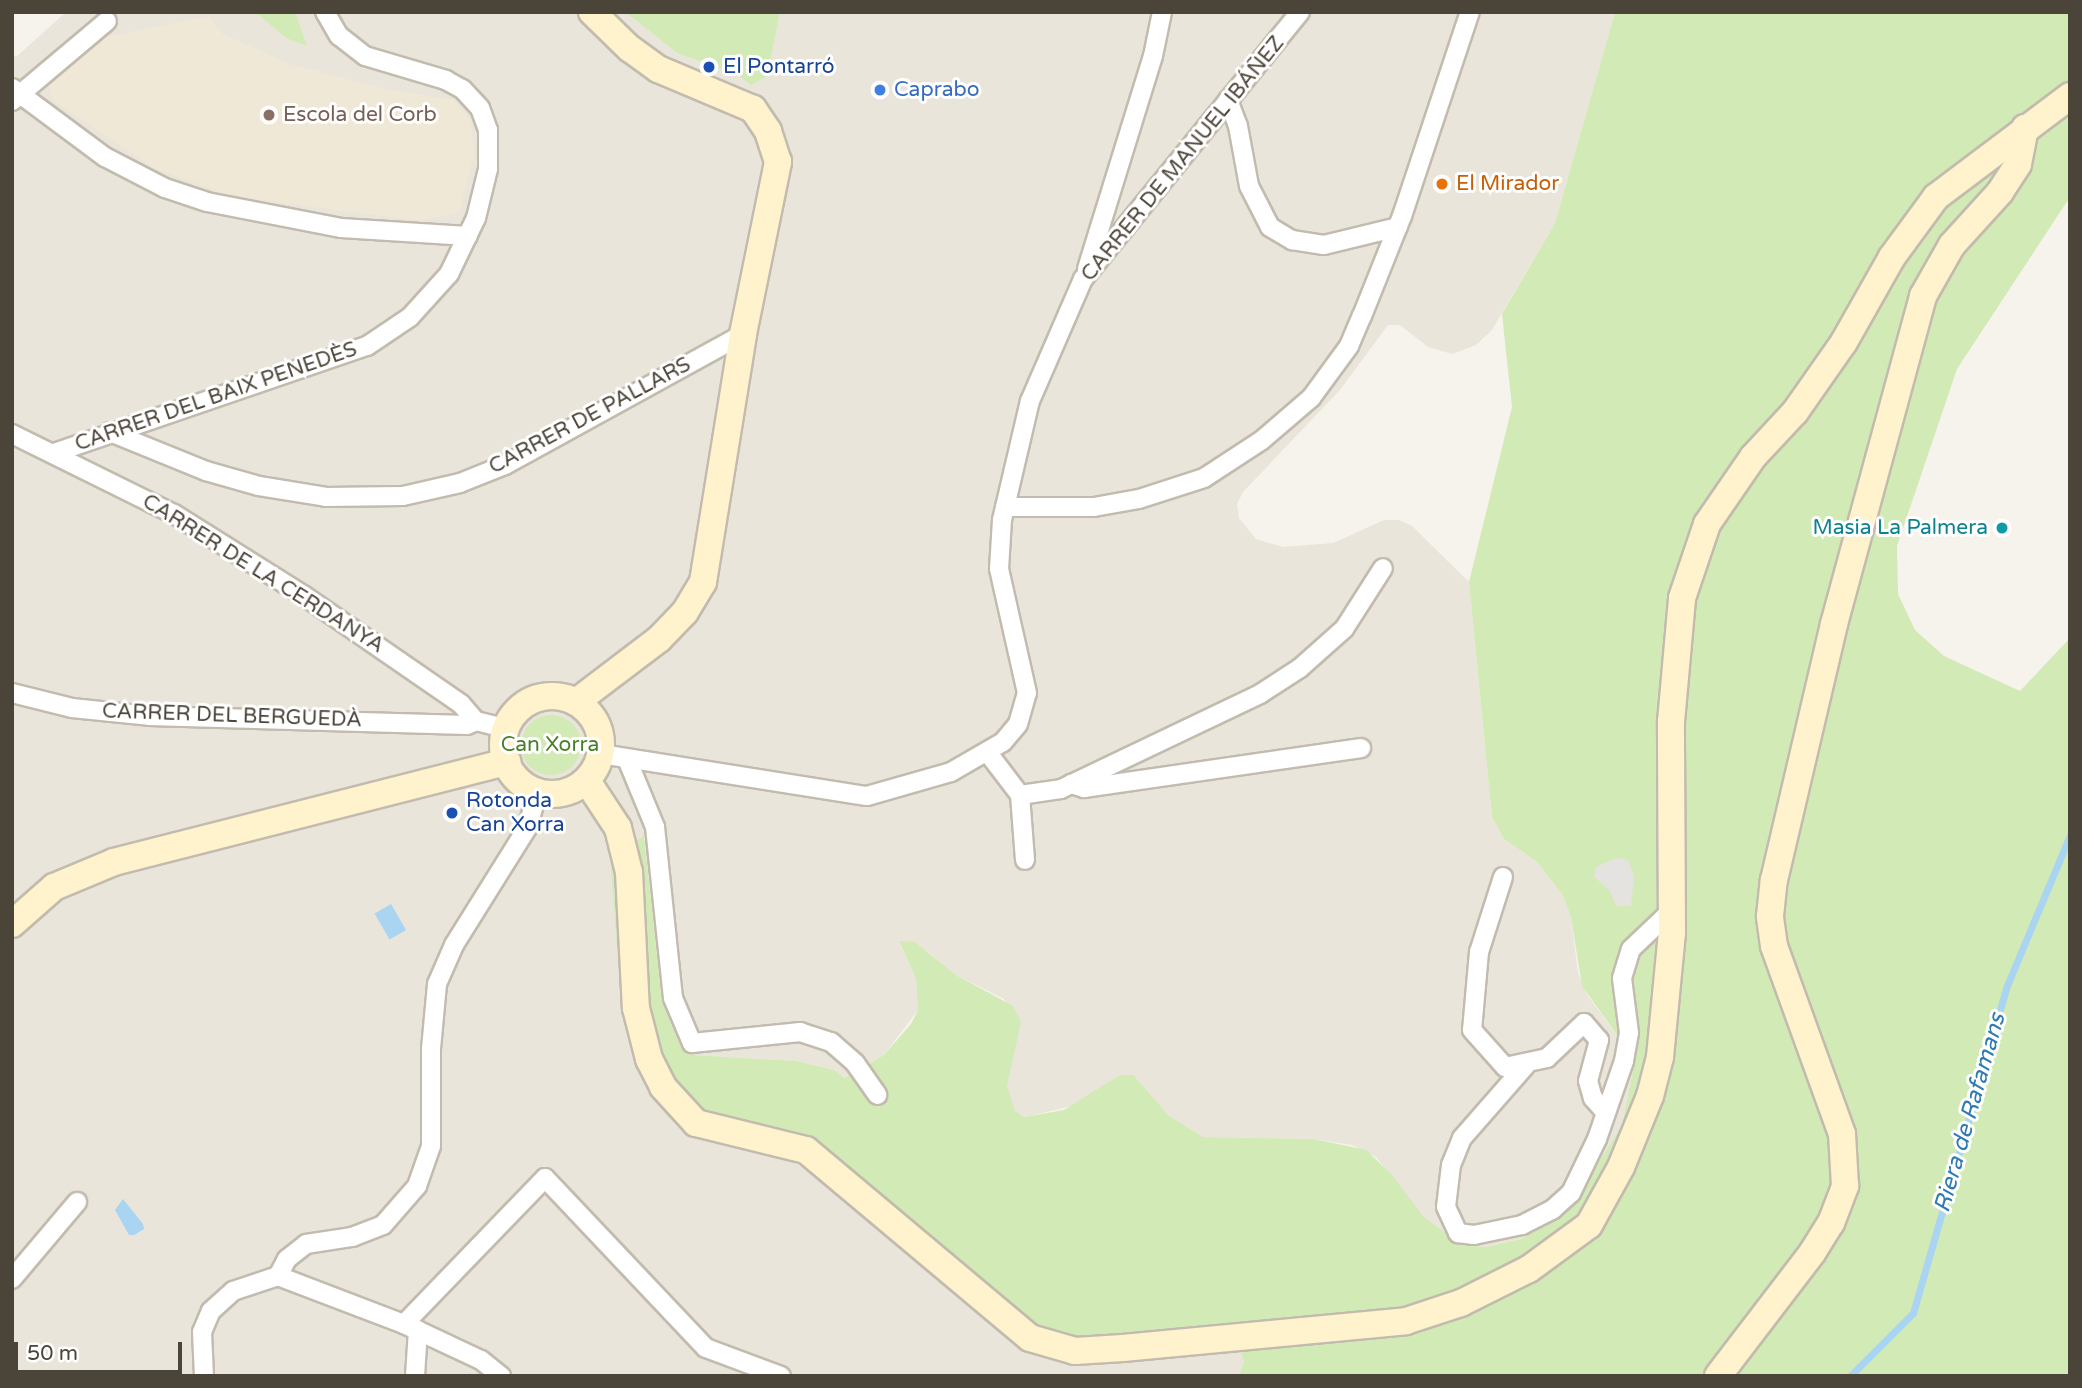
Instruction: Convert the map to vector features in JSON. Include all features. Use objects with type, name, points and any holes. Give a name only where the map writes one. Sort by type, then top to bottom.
[{"type":"street","name":"CARRER DEL BAIX PENEDÈS","points":[[54,453],[367,346],[394,330],[432,296],[468,236],[488,169],[488,130],[480,108],[462,89],[446,80],[365,56],[339,36],[326,12]]},
{"type":"street","points":[[576,702],[660,639],[685,612],[703,582],[743,334],[777,181],[778,162],[768,131],[740,101],[675,77],[644,60],[592,12]]},
{"type":"street","points":[[1083,279],[1153,56],[1162,12]]},
{"type":"street","name":"CARRER DE MANUEL IBÁÑEZ","points":[[601,754],[867,796],[903,789],[988,753],[1013,732],[1027,693],[1000,587],[1005,507],[1030,401],[1083,279],[1300,12]]},
{"type":"street","points":[[1005,507],[1053,510],[1139,499],[1204,478],[1240,456],[1311,398],[1331,373],[1358,326],[1398,227],[1470,12]]},
{"type":"street","points":[[107,20],[15,95],[105,157],[165,188],[207,202],[341,228],[468,236]]},
{"type":"street","points":[[587,781],[618,828],[629,872],[636,1008],[649,1059],[680,1109],[696,1123],[713,1129],[806,1150],[875,1205],[1010,1325],[1030,1338],[1075,1351],[1406,1321],[1461,1303],[1567,1245],[1589,1225],[1604,1201],[1650,1096],[1660,1057],[1672,910],[1671,722],[1682,598],[1707,524],[1844,342],[1914,224],[1936,197],[2070,96]]},
{"type":"street","points":[[1228,100],[1238,126],[1249,186],[1270,227],[1292,240],[1324,245],[1398,227]]},
{"type":"street","points":[[1718,1376],[1812,1253],[1843,1195],[1847,1168],[1842,1134],[1774,946],[1770,916],[1774,880],[1834,624],[1923,296],[1952,245],[2000,192],[2018,164],[2025,128]]},
{"type":"street","name":"CARRER DE PALLARS","points":[[110,432],[206,471],[259,486],[326,497],[403,496],[460,483],[505,465],[743,334]]},
{"type":"street","name":"CARRER DE LA CERDANYA","points":[[12,433],[174,513],[461,704],[476,721]]},
{"type":"street","points":[[1020,795],[1071,784],[1260,694],[1300,668],[1344,629],[1383,568]]},
{"type":"street","name":"CARRER DEL BERGUEDÀ","points":[[12,693],[72,708],[149,716],[453,723],[476,721]]},
{"type":"street","points":[[550,696],[576,702],[595,724],[601,754],[587,781],[564,793],[538,790],[525,784],[507,762],[504,728],[521,705],[534,699],[550,696]]},
{"type":"street","points":[[453,723],[461,704]]},
{"type":"street","points":[[476,721],[504,728]]},
{"type":"street","points":[[1071,784],[1084,788],[1361,748]]},
{"type":"street","points":[[988,753],[1020,795],[1025,860]]},
{"type":"street","points":[[627,759],[654,827],[673,998],[692,1043],[800,1032],[831,1042],[855,1063],[877,1095]]},
{"type":"street","points":[[12,924],[24,904],[54,887],[114,862],[507,762]]},
{"type":"street","points":[[278,1276],[287,1259],[306,1244],[352,1237],[383,1225],[418,1186],[431,1146],[431,1049],[437,984],[454,945],[527,828],[538,790]]},
{"type":"street","points":[[1503,877],[1479,952],[1472,1030],[1505,1067],[1526,1065],[1547,1058],[1584,1023],[1599,1040],[1588,1081],[1592,1098],[1605,1112]]},
{"type":"street","points":[[1526,1065],[1462,1138],[1451,1165],[1446,1208],[1458,1234],[1474,1235],[1522,1225],[1553,1209],[1581,1177],[1605,1112],[1629,1033],[1622,978],[1631,949],[1672,910]]},
{"type":"street","points":[[415,1376],[411,1327],[545,1178],[706,1348],[746,1367],[781,1376]]},
{"type":"street","points":[[12,1279],[77,1202]]},
{"type":"street","points":[[204,1376],[202,1332],[211,1311],[233,1292],[278,1276],[411,1327],[481,1360],[501,1376]]},
{"type":"shaded area","points":[[66,12],[255,12],[286,38],[299,27],[295,12],[625,12],[677,53],[739,75],[777,26],[780,12],[1615,12],[1555,223],[1492,330],[1476,345],[1452,354],[1428,347],[1400,325],[1388,325],[1340,390],[1243,492],[1237,504],[1239,518],[1256,539],[1283,547],[1333,543],[1384,520],[1399,520],[1412,526],[1469,582],[1492,817],[1504,839],[1537,862],[1562,894],[1571,917],[1578,973],[1588,996],[1635,1060],[1622,1125],[1566,1214],[1521,1239],[1486,1247],[1462,1245],[1423,1216],[1376,1157],[1352,1145],[1314,1139],[1203,1137],[1179,1125],[1120,1075],[1076,1105],[1026,1117],[1015,1111],[1009,1099],[1007,1086],[1017,1035],[1004,999],[956,975],[927,951],[899,942],[916,979],[918,1010],[884,1055],[843,1078],[834,1070],[796,1061],[693,1055],[681,1048],[662,1002],[644,837],[646,1087],[668,1117],[725,1143],[779,1154],[849,1195],[1239,1343],[1244,1362],[1241,1374],[12,1376],[12,53],[16,57]]},
{"type":"shaded area","name":"Escola del Corb","points":[[209,16],[222,34],[292,65],[390,90],[453,100],[470,120],[474,152],[459,212],[419,221],[232,196],[156,169],[51,99],[50,85],[105,37]]},
{"type":"shaded area","points":[[1617,858],[1628,860],[1634,876],[1631,906],[1616,906],[1610,891],[1594,877],[1596,867]]},
{"type":"green space","points":[[255,12],[295,12],[307,46],[286,38]]},
{"type":"green space","points":[[625,12],[780,12],[767,76],[751,85],[738,75],[677,53]]},
{"type":"green space","points":[[1615,12],[2070,12],[2070,197],[1957,369],[1897,546],[1898,594],[1915,630],[1944,656],[2020,691],[2070,638],[2070,1376],[1239,1376],[1244,1362],[1238,1344],[1083,1359],[799,1162],[703,1138],[668,1117],[646,1087],[622,1012],[610,855],[644,836],[662,1002],[681,1047],[693,1055],[796,1061],[834,1070],[844,1078],[884,1055],[911,1024],[918,1010],[916,979],[899,941],[915,942],[956,975],[1013,1006],[1021,1021],[1007,1086],[1015,1111],[1025,1117],[1064,1110],[1120,1075],[1133,1075],[1169,1116],[1203,1137],[1314,1139],[1366,1150],[1392,1175],[1423,1216],[1462,1245],[1486,1247],[1521,1239],[1566,1214],[1622,1125],[1635,1060],[1582,986],[1571,917],[1562,894],[1537,862],[1504,839],[1492,817],[1469,582],[1512,407],[1502,314],[1555,223]]},
{"type":"green space","name":"Can Xorra","points":[[545,715],[557,715],[576,728],[581,745],[579,757],[568,770],[557,775],[545,775],[526,762],[521,751],[521,739],[534,720]]},
{"type":"water","points":[[391,904],[406,930],[390,939],[375,914]]},
{"type":"water","points":[[123,1199],[143,1224],[144,1229],[134,1235],[129,1235],[115,1210]]},
{"type":"waterway","name":"Riera de Rafamans","points":[[1850,1376],[1913,1313],[2006,988],[2070,835]]},
{"type":"place","name":"El Pontarró","points":[[709,67]]},
{"type":"place","name":"Caprabo","points":[[880,90]]},
{"type":"place","name":"Escola del Corb","points":[[269,115]]},
{"type":"place","name":"El Mirador","points":[[1442,184]]},
{"type":"place","name":"Masia La Palmera","points":[[2002,528]]},
{"type":"place","name":"Rotonda Can Xorra","points":[[452,813]]}]
